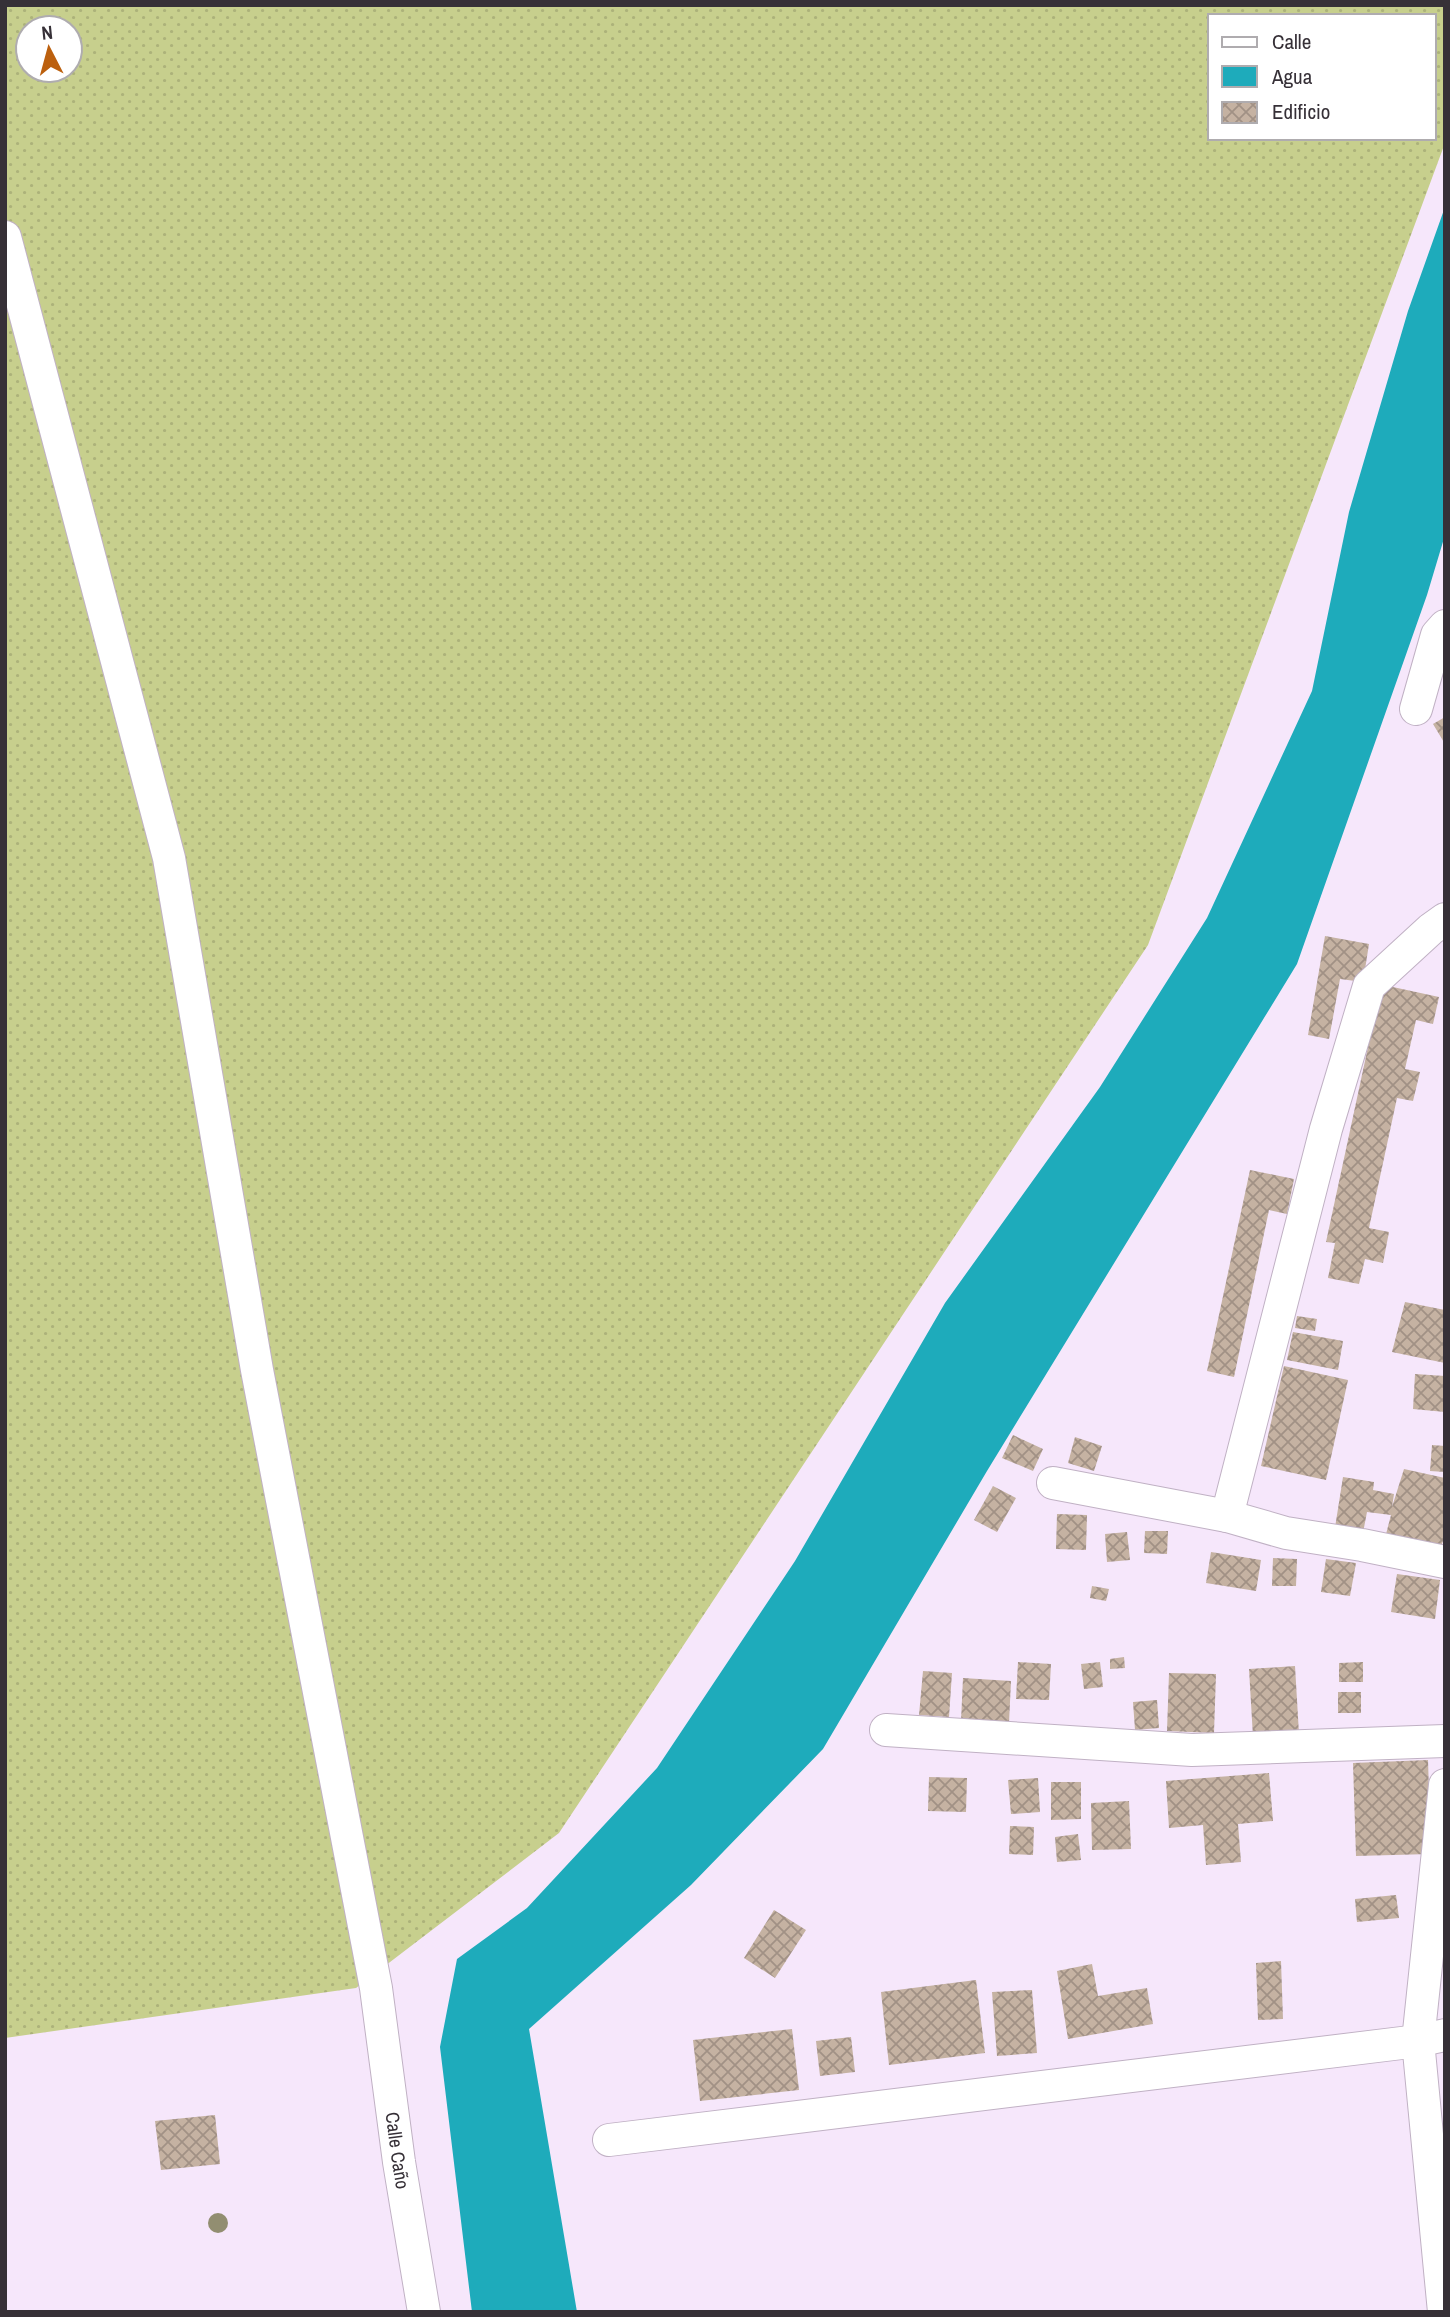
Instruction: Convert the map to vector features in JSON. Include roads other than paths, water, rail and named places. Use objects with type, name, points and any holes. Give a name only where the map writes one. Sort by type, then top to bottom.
[{"type":"street","name":"Calle Caño","points":[[5,237],[169,858],[257,1370],[376,1988],[399,2162],[424,2312]]},
{"type":"street","points":[[1416,709],[1437,635],[1445,626]]},
{"type":"street","points":[[1227,1516],[1326,1129],[1369,986],[1430,929],[1445,919]]},
{"type":"street","points":[[1053,1483],[1227,1516],[1286,1533],[1445,1562]]},
{"type":"street","points":[[886,1730],[1192,1750],[1445,1741]]},
{"type":"street","points":[[1444,2312],[1431,2038],[1445,1785]]},
{"type":"street","points":[[608,2140],[1431,2038]]},
{"type":"water","points":[[1445,207],[1445,535],[1427,595],[1297,964],[987,1471],[823,1749],[691,1885],[529,2029],[577,2312],[472,2312],[440,2047],[457,1959],[527,1908],[657,1768],[795,1561],[945,1303],[1100,1087],[1207,918],[1312,691],[1349,512],[1408,311]]}]
